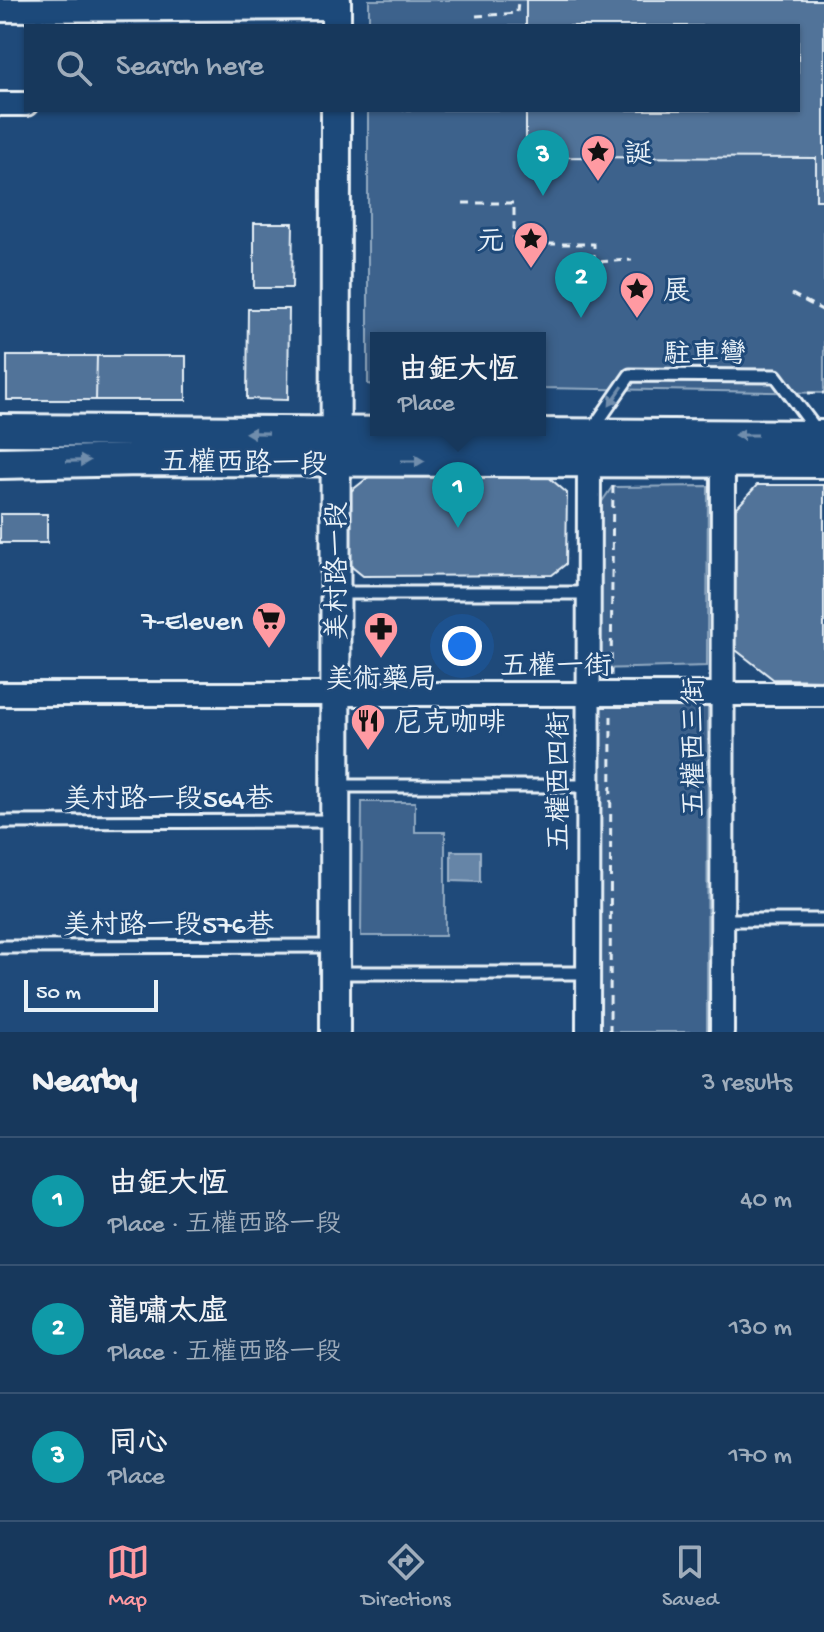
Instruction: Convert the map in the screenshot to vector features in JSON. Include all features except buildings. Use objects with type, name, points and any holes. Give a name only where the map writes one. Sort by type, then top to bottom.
[{"type":"main road","name":"五權西路一段","points":[[0,430],[335,448],[823,445]]},
{"type":"main road","name":"五權西路一段","points":[[589,448],[723,461],[823,445]]},
{"type":"main road","name":"五權西路一段","points":[[0,463],[142,460],[335,448]]},
{"type":"street","points":[[0,10],[336,11]]},
{"type":"street","points":[[0,104],[24,104]]},
{"type":"street","name":"美村路一段","points":[[335,1032],[336,112]]},
{"type":"street","name":"五權西四街","points":[[588,1032],[589,448]]},
{"type":"street","name":"五權西三街","points":[[722,1032],[723,461]]},
{"type":"street","name":"五權一街","points":[[0,694],[824,694]]},
{"type":"lane","name":"駐車彎","points":[[589,448],[630,375],[776,376],[823,445]]},
{"type":"lane","points":[[336,593],[587,593]]},
{"type":"lane","points":[[335,786],[587,786]]},
{"type":"lane","name":"美村路一段564巷","points":[[0,822],[336,821]]},
{"type":"lane","points":[[722,920],[824,920]]},
{"type":"lane","name":"美村路一段576巷","points":[[0,947],[588,973]]},
{"type":"path","points":[[476,16],[517,13],[518,0]]},
{"type":"path","points":[[463,203],[514,203],[514,244],[594,244],[594,262],[632,260]]},
{"type":"path","points":[[792,294],[824,311]]},
{"type":"path","points":[[611,673],[612,487]]},
{"type":"path","points":[[610,1032],[611,709]]},
{"type":"shaded area","points":[[369,0],[824,0],[824,393],[546,388],[546,332],[370,332],[368,384],[368,112],[800,112],[800,24],[369,24]]},
{"type":"shaded area","points":[[708,486],[707,666],[597,669],[599,506],[612,487]]},
{"type":"shaded area","points":[[598,705],[708,705],[707,1032],[598,1032]]},
{"type":"shaded area","points":[[362,802],[415,802],[415,832],[445,832],[445,936],[361,936]]},
{"type":"shaded area","points":[[451,851],[480,851],[480,882],[451,881]]},
{"type":"place","name":"誕","points":[[598,183]]},
{"type":"place","name":"同心","points":[[543,196]]},
{"type":"place","name":"元","points":[[531,270]]},
{"type":"place","name":"龍嘯太虛","points":[[581,318]]},
{"type":"place","name":"展","points":[[637,320]]},
{"type":"place","name":"由鉅大恆","points":[[458,528]]},
{"type":"place","name":"7-Eleven","points":[[269,650]]},
{"type":"place","name":"美術藥局","points":[[381,660]]},
{"type":"place","name":"尼克咖啡","points":[[368,752]]}]
